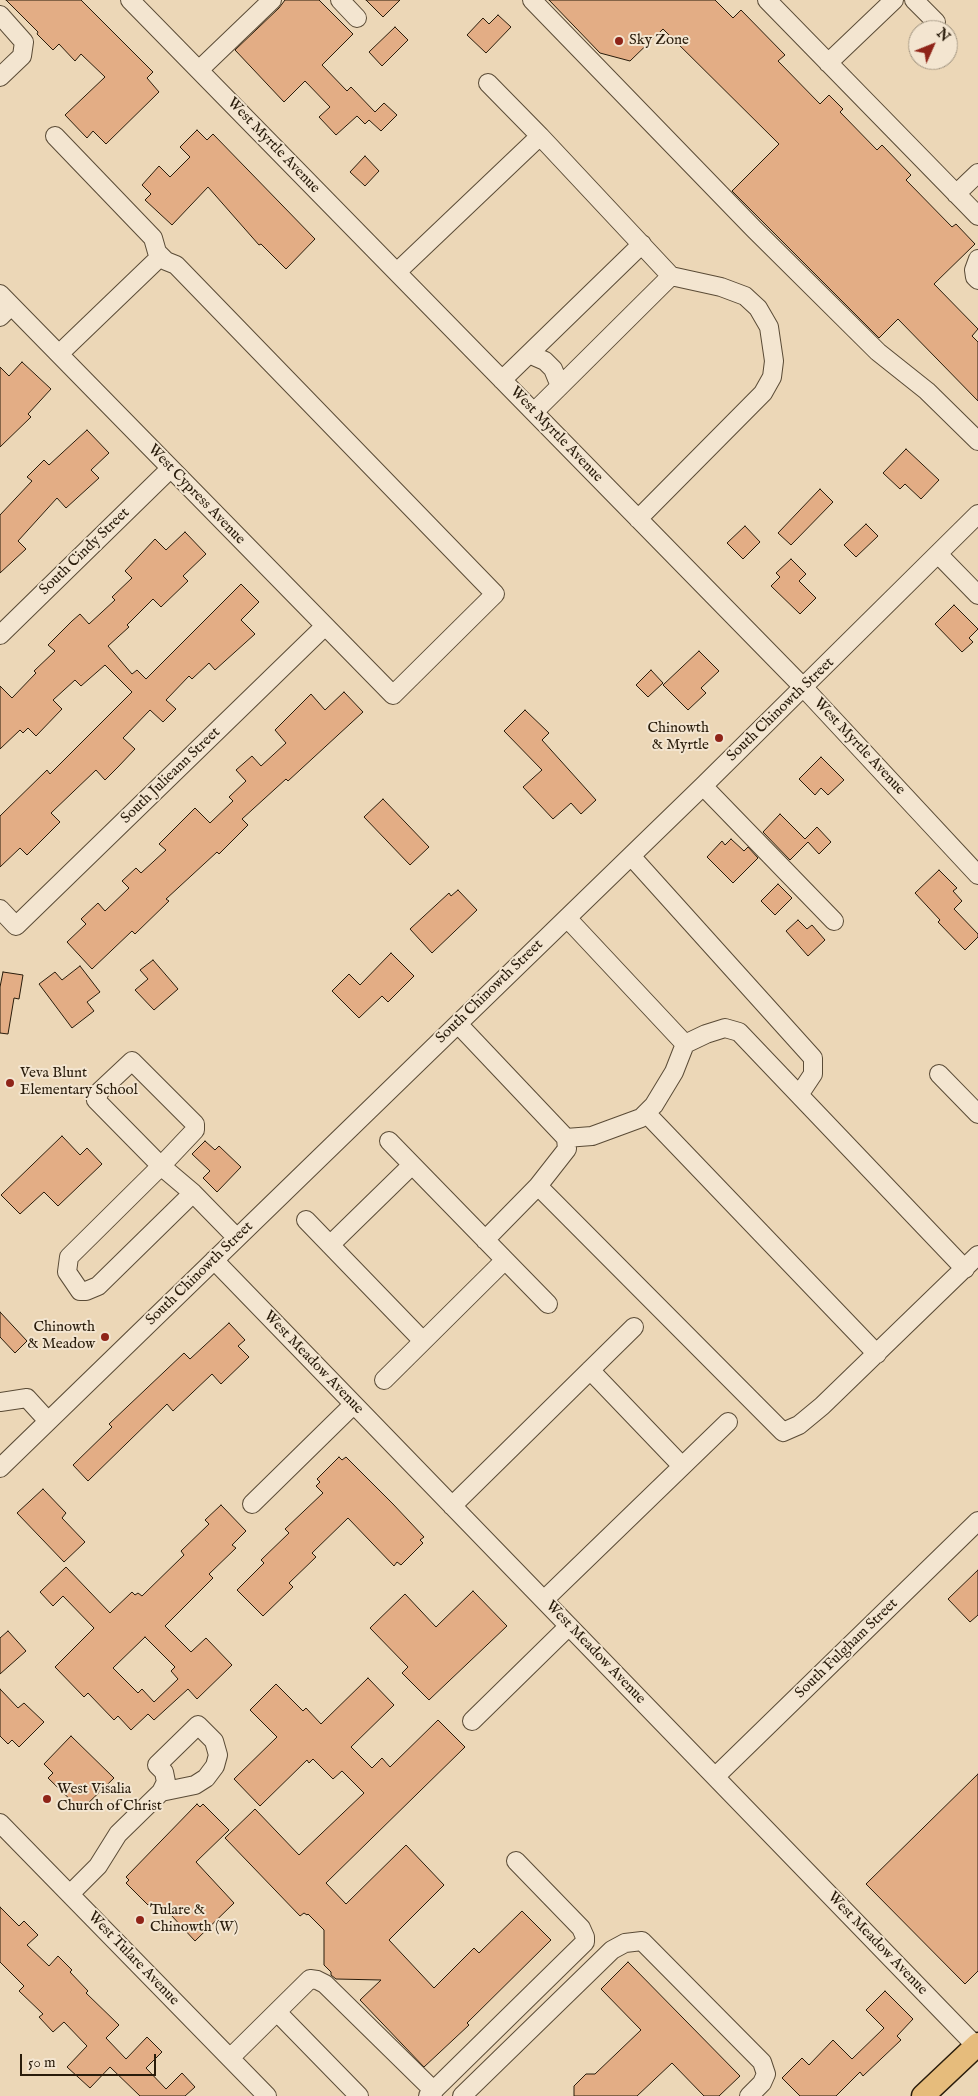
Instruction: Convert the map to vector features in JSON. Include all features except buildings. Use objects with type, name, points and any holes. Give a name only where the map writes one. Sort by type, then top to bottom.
[{"type":"main road","points":[[924,2096],[977,2045]]},
{"type":"street","name":"West Myrtle Avenue","points":[[130,0],[804,688],[978,874]]},
{"type":"street","points":[[199,70],[272,0]]},
{"type":"street","points":[[340,0],[357,18]]},
{"type":"street","points":[[532,0],[747,222],[871,345],[928,391],[978,441]]},
{"type":"street","points":[[767,0],[978,216]]},
{"type":"street","points":[[828,63],[894,0]]},
{"type":"street","points":[[914,0],[934,20]]},
{"type":"street","points":[[0,15],[24,42],[22,56],[0,77]]},
{"type":"street","points":[[488,84],[540,136],[671,276],[721,287],[745,296],[758,308],[769,327],[774,361],[772,377],[763,393],[638,519]]},
{"type":"street","points":[[54,136],[153,238],[157,252],[161,256],[59,354]]},
{"type":"street","points":[[396,272],[540,136]]},
{"type":"street","points":[[956,194],[978,173]]},
{"type":"street","points":[[502,380],[642,244]]},
{"type":"street","name":"West Cypress Avenue","points":[[4,306],[59,354],[393,695],[495,594],[176,265],[166,261],[161,256]]},
{"type":"street","points":[[978,259],[974,270],[975,277],[978,280]]},
{"type":"street","points":[[534,412],[671,276]]},
{"type":"street","points":[[529,354],[545,361],[553,368],[560,386]]},
{"type":"street","name":"South Cindy Street","points":[[0,635],[170,468]]},
{"type":"street","name":"South Chinowth Street","points":[[0,1468],[804,688],[978,514]]},
{"type":"street","points":[[938,554],[978,595]]},
{"type":"street","name":"South Julieann Street","points":[[0,909],[16,926],[326,626]]},
{"type":"street","points":[[703,786],[834,921]]},
{"type":"street","points":[[631,856],[813,1058],[813,1074],[799,1095]]},
{"type":"street","points":[[567,918],[685,1044]]},
{"type":"street","points":[[458,1024],[566,1138],[567,1149],[538,1186],[485,1240]]},
{"type":"street","points":[[566,1138],[592,1136],[641,1118],[654,1105],[674,1072],[685,1044],[725,1028],[739,1032],[965,1268]]},
{"type":"street","points":[[193,1193],[98,1286],[86,1291],[80,1291],[67,1272],[69,1257],[161,1166],[195,1130],[195,1124],[132,1061],[100,1091],[96,1100],[161,1166],[193,1193],[237,1238]]},
{"type":"street","points":[[939,1074],[978,1114]]},
{"type":"street","points":[[646,1113],[877,1354]]},
{"type":"street","points":[[389,1141],[548,1304]]},
{"type":"street","points":[[330,1245],[412,1165]]},
{"type":"street","points":[[538,1186],[783,1432],[799,1425],[822,1406],[978,1255]]},
{"type":"street","points":[[306,1220],[422,1340]]},
{"type":"street","name":"West Meadow Avenue","points":[[214,1260],[977,2045]]},
{"type":"street","points":[[384,1380],[422,1340],[505,1260]]},
{"type":"street","points":[[452,1506],[634,1327]]},
{"type":"street","points":[[590,1370],[682,1466]]},
{"type":"street","points":[[0,1391],[9,1401],[27,1398],[48,1421]]},
{"type":"street","points":[[252,1504],[354,1405]]},
{"type":"street","points":[[544,1600],[728,1422]]},
{"type":"street","name":"South Fulgham Street","points":[[716,1776],[978,1521]]},
{"type":"street","points":[[472,1721],[569,1626]]},
{"type":"street","points":[[70,1894],[98,1866],[118,1834],[161,1792]]},
{"type":"street","name":"West Tulare Avenue","points":[[0,1823],[267,2096]]},
{"type":"street","points":[[230,2058],[310,1979],[317,1980],[324,1984],[431,2093],[585,1942],[582,1928],[516,1861]]},
{"type":"street","points":[[462,2096],[612,1950],[625,1943],[642,1941],[762,2062],[766,2074],[762,2083],[749,2096]]},
{"type":"street","points":[[277,2012],[359,2096]]},
{"type":"place","name":"Sky Zone","points":[[619,41]]},
{"type":"place","name":"Chinowth & Myrtle","points":[[719,738]]},
{"type":"place","name":"Veva Blunt Elementary School","points":[[10,1083]]},
{"type":"place","name":"Chinowth & Meadow","points":[[105,1337]]},
{"type":"place","name":"West Visalia Church of Christ","points":[[47,1799]]},
{"type":"place","name":"Tulare & Chinowth (W)","points":[[140,1920]]}]
